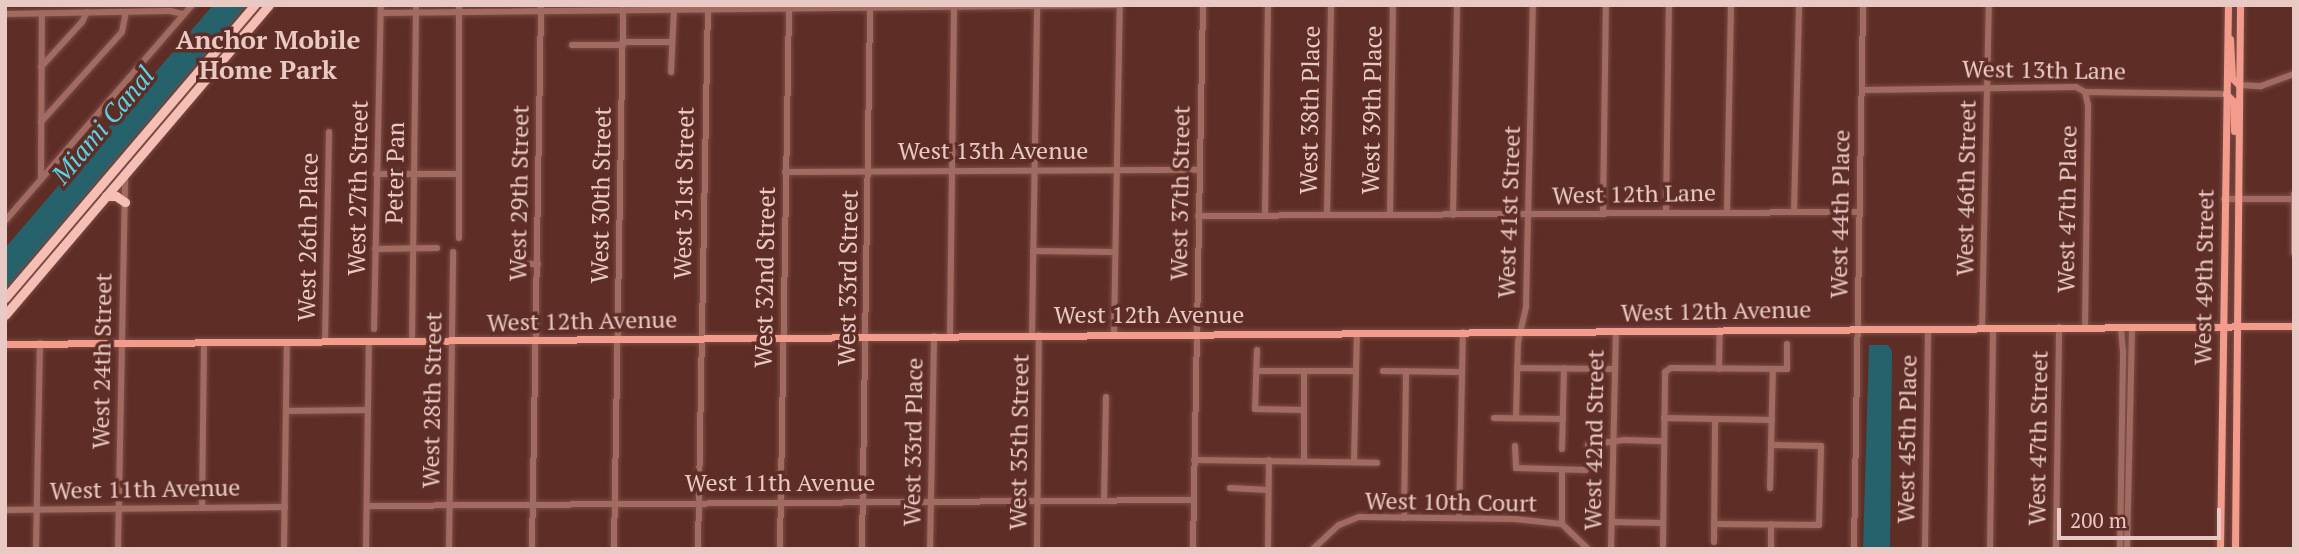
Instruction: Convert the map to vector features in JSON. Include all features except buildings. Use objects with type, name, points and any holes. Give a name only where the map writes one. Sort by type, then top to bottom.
[{"type":"highway","points":[[5,298],[254,5]]},
{"type":"highway","points":[[5,315],[269,5]]},
{"type":"highway","points":[[125,174],[133,148]]},
{"type":"highway","points":[[106,196],[116,196],[125,202]]},
{"type":"main road","name":"West 49th Street","points":[[2220,549],[2228,5]]},
{"type":"main road","name":"West 49th Street","points":[[2235,549],[2240,5]]},
{"type":"main road","points":[[2227,28],[2232,50],[2232,78],[2239,85]]},
{"type":"main road","points":[[2226,94],[2232,101],[2238,145]]},
{"type":"main road","name":"West 12th Avenue","points":[[5,344],[2294,326]]},
{"type":"main road","points":[[2222,457],[2232,466],[2235,499]]},
{"type":"street","points":[[5,221],[192,5]]},
{"type":"street","points":[[458,238],[459,5]]},
{"type":"street","points":[[381,9],[416,9],[459,14],[541,8],[624,10],[789,6],[870,8],[1120,5],[1114,334]]},
{"type":"street","name":"West 37th Street","points":[[1192,549],[1203,5]]},
{"type":"street","points":[[1265,216],[1268,5]]},
{"type":"street","name":"West 38th Place","points":[[1327,215],[1331,5]]},
{"type":"street","name":"West 39th Place","points":[[1390,215],[1393,5]]},
{"type":"street","points":[[1453,215],[1457,5]]},
{"type":"street","name":"West 41st Street","points":[[1516,418],[1518,342],[1527,306],[1533,5]]},
{"type":"street","points":[[1603,213],[1606,5]]},
{"type":"street","points":[[1665,213],[1669,5]]},
{"type":"street","points":[[1727,212],[1731,5]]},
{"type":"street","points":[[1794,212],[1799,5]]},
{"type":"street","name":"West 44th Place","points":[[1854,549],[1863,5]]},
{"type":"street","name":"West 46th Street","points":[[1982,329],[1989,5]]},
{"type":"street","name":"West 32nd Street","points":[[780,549],[789,6]]},
{"type":"street","points":[[950,336],[954,6]]},
{"type":"street","name":"West 35th Street","points":[[1037,6],[1033,251],[1037,549]]},
{"type":"street","name":"West 31st Street","points":[[698,549],[708,7]]},
{"type":"street","points":[[5,14],[126,12],[170,8],[183,14]]},
{"type":"street","name":"West 29th Street","points":[[533,549],[541,8]]},
{"type":"street","name":"West 33rd Street","points":[[862,549],[870,8]]},
{"type":"street","name":"West 27th Street","points":[[374,329],[381,9]]},
{"type":"street","name":"Peter Pan","points":[[412,342],[416,9]]},
{"type":"street","points":[[671,72],[674,9]]},
{"type":"street","name":"West 30th Street","points":[[614,549],[624,10]]},
{"type":"street","points":[[41,67],[82,22],[87,12]]},
{"type":"street","points":[[41,122],[122,32],[126,12]]},
{"type":"street","points":[[41,179],[42,13]]},
{"type":"street","points":[[572,45],[672,42]]},
{"type":"street","points":[[2239,85],[2261,86],[2294,74]]},
{"type":"street","name":"West 13th Lane","points":[[1862,90],[2076,87],[2085,92],[2226,94]]},
{"type":"street","name":"West 47th Place","points":[[2085,92],[2088,105],[2085,327]]},
{"type":"street","name":"West 26th Place","points":[[325,342],[329,132]]},
{"type":"street","name":"West 13th Avenue","points":[[785,172],[1200,170]]},
{"type":"street","name":"West 24th Street","points":[[118,549],[125,174]]},
{"type":"street","points":[[376,174],[459,174]]},
{"type":"street","points":[[2224,199],[2294,196],[2294,253]]},
{"type":"street","name":"West 12th Lane","points":[[1198,216],[1860,212]]},
{"type":"street","points":[[374,249],[437,248]]},
{"type":"street","points":[[1033,251],[1115,252]]},
{"type":"street","name":"West 28th Street","points":[[449,549],[453,253]]},
{"type":"street","points":[[519,264],[538,264]]},
{"type":"street","name":"West 47th Street","points":[[2056,549],[2059,327]]},
{"type":"street","points":[[2120,549],[2123,352],[2121,327]]},
{"type":"street","points":[[2127,549],[2132,327]]},
{"type":"street","points":[[1990,549],[1993,328]]},
{"type":"street","name":"West 45th Place","points":[[1925,549],[1928,329]]},
{"type":"street","points":[[1719,369],[1720,330]]},
{"type":"street","name":"West 42nd Street","points":[[1611,549],[1616,331]]},
{"type":"street","points":[[1459,518],[1463,332]]},
{"type":"street","points":[[1354,462],[1357,333]]},
{"type":"street","name":"West 33rd Place","points":[[930,549],[934,336]]},
{"type":"street","points":[[202,508],[204,342]]},
{"type":"street","points":[[284,549],[287,342]]},
{"type":"street","points":[[366,549],[369,342]]},
{"type":"street","points":[[36,549],[40,344]]},
{"type":"street","points":[[1663,545],[1665,372],[1671,368],[1787,369],[1787,344]]},
{"type":"street","points":[[1256,350],[1255,409],[1304,410]]},
{"type":"street","points":[[1517,368],[1614,369]]},
{"type":"street","points":[[1562,449],[1564,368]]},
{"type":"street","points":[[1770,488],[1773,369]]},
{"type":"street","points":[[1256,371],[1356,372]]},
{"type":"street","points":[[1304,371],[1304,461]]},
{"type":"street","points":[[1382,371],[1462,372]]},
{"type":"street","points":[[1404,518],[1406,371]]},
{"type":"street","points":[[1104,500],[1107,397]]},
{"type":"street","points":[[286,411],[368,410]]},
{"type":"street","points":[[1494,418],[1563,419]]},
{"type":"street","points":[[1664,418],[1772,420]]},
{"type":"street","points":[[1714,542],[1716,419]]},
{"type":"street","points":[[1588,445],[1625,440],[1663,441]]},
{"type":"street","points":[[1714,524],[1819,525],[1821,446],[1772,445]]},
{"type":"street","points":[[1516,446],[1516,468],[1586,470]]},
{"type":"street","points":[[1194,460],[1377,463]]},
{"type":"street","points":[[1268,549],[1269,460]]},
{"type":"street","points":[[1562,471],[1562,524]]},
{"type":"street","points":[[1230,488],[1268,489]]},
{"type":"street","name":"West 11th Avenue","points":[[367,506],[533,507],[699,502],[1193,500]]},
{"type":"street","name":"West 11th Avenue","points":[[5,510],[285,507]]},
{"type":"street","name":"West 10th Court","points":[[1313,549],[1339,525],[1359,517],[1459,518],[1562,524],[1588,549]]},
{"type":"street","points":[[1612,522],[1663,523]]},
{"type":"street","points":[[1771,524],[1771,549]]},
{"type":"water","points":[[213,5],[247,5],[5,290],[5,248]]},
{"type":"water","points":[[1869,345],[1888,345],[1892,351],[1890,549],[1863,549]]},
{"type":"district","name":"Anchor Mobile Home Park","points":[[268,55]]},
{"type":"water label","name":"Miami Canal","points":[[103,125]]}]
